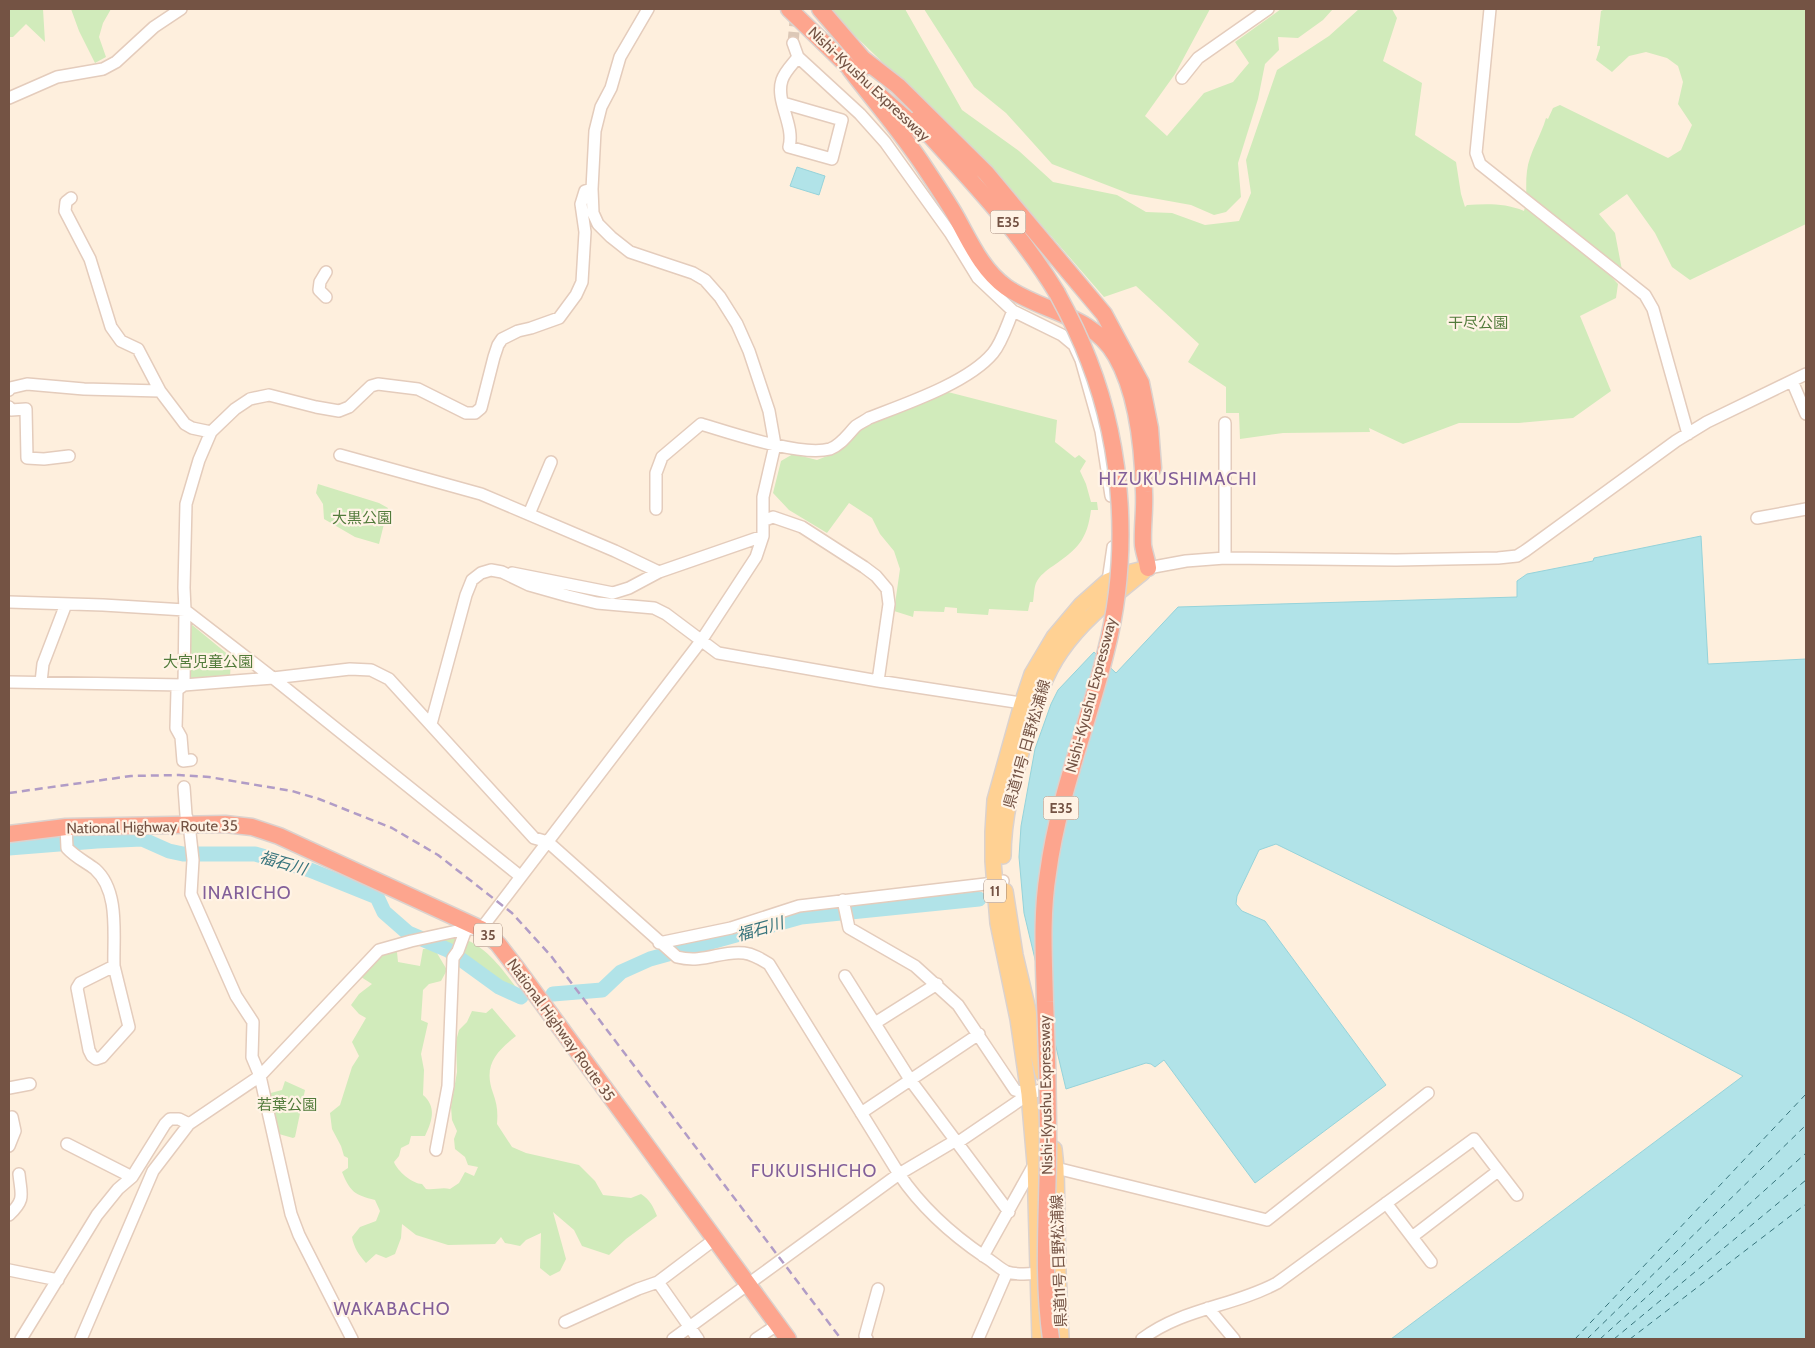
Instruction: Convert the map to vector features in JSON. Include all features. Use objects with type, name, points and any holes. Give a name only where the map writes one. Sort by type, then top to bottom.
[{"type":"highway","name":"Nishi-Kyushu Expressway","points":[[789,9],[856,63],[972,181],[1030,250],[1057,293],[1079,337],[1097,384],[1112,446],[1118,485],[1120,524],[1119,575],[1107,648],[1056,829],[1048,874],[1044,916],[1048,1134],[1048,1302],[1051,1339]]},
{"type":"highway","name":"Nishi-Kyushu Expressway","points":[[820,9],[856,63]]},
{"type":"highway","points":[[856,63],[954,212],[974,250],[995,278],[1024,298],[1079,321],[1097,332],[1116,355],[1127,380],[1138,428],[1144,494],[1143,546],[1148,568]]},
{"type":"highway","points":[[856,63],[898,86],[986,174],[1104,314],[1141,383],[1150,428],[1153,472],[1153,544],[1148,568]]},
{"type":"highway","name":"National Highway Route 35","points":[[9,834],[66,838],[190,829],[225,824],[252,827],[279,836],[474,929],[498,944],[788,1339]]},
{"type":"main road","name":"県道11号 日野松浦線","points":[[1038,1273],[1035,1163],[1029,1094],[1018,1019],[998,923],[999,882],[1007,810],[1018,764],[1032,674],[1054,637],[1080,605],[1108,581],[1124,574],[1148,568]]},
{"type":"main road","name":"県道11号 日野松浦線","points":[[1028,704],[1050,668],[1077,631],[1097,610],[1148,568]]},
{"type":"main road","name":"県道11号 日野松浦線","points":[[999,882],[1046,1088],[1056,1168],[1061,1339]]},
{"type":"main road","name":"11","points":[[1038,1273],[1040,1339]]},
{"type":"street","points":[[9,98],[56,77],[103,69],[116,62],[154,27],[181,9]]},
{"type":"street","points":[[436,1150],[448,1086],[455,955],[474,929],[548,842],[701,641],[756,557],[763,536],[763,497],[775,445],[768,411],[749,351],[737,324],[720,297],[705,280],[693,273],[630,252],[598,224],[593,214],[592,189],[595,130],[601,107],[611,88],[620,57],[648,9]]},
{"type":"street","points":[[1182,78],[1198,58],[1268,9]]},
{"type":"street","points":[[1490,9],[1476,153],[1480,164],[1645,295],[1653,309],[1688,434]]},
{"type":"street","points":[[793,43],[798,57],[860,114],[885,142],[951,234],[978,278],[1013,311],[1062,335],[1074,345],[1081,360],[1101,431],[1110,489],[1114,528],[1108,581]]},
{"type":"street","points":[[784,103],[842,120],[832,159],[789,147],[790,134],[781,92],[782,81],[798,57]]},
{"type":"street","points":[[191,760],[183,760],[180,737],[176,728],[177,690],[184,684],[186,504],[199,460],[211,432],[235,409],[250,399],[269,395],[339,411],[349,406],[372,386],[378,384],[418,389],[466,413],[476,413],[481,408],[494,357],[502,339],[518,331],[559,318],[576,295],[582,282],[585,232],[581,204],[585,192],[592,189]]},
{"type":"street","points":[[71,198],[66,202],[65,211],[90,259],[111,327],[121,342],[138,349],[160,391],[185,424],[192,428],[211,432]]},
{"type":"street","points":[[326,272],[320,282],[320,290],[326,297]]},
{"type":"street","points":[[656,509],[656,473],[662,457],[701,424],[775,445],[816,450],[831,449],[841,442],[856,426],[869,418],[956,381],[978,367],[993,353],[1013,311]]},
{"type":"street","points":[[1148,568],[1186,560],[1225,558],[1396,560],[1517,556],[1526,552],[1649,460],[1707,422],[1806,374]]},
{"type":"street","points":[[1792,381],[1806,414]]},
{"type":"street","points":[[9,390],[10,388],[28,384],[160,391]]},
{"type":"street","points":[[9,407],[11,410],[26,409],[27,458],[44,459],[69,456]]},
{"type":"street","points":[[1225,423],[1225,558]]},
{"type":"street","points":[[340,455],[481,494],[615,551],[659,572]]},
{"type":"street","points":[[529,514],[552,462]]},
{"type":"street","points":[[1757,518],[1806,509]]},
{"type":"street","points":[[762,521],[773,516],[802,527],[876,576],[886,589],[889,604],[878,681]]},
{"type":"street","points":[[431,724],[466,596],[472,580],[481,573],[491,570],[534,576],[613,592],[629,588],[659,572],[763,536]]},
{"type":"street","points":[[502,572],[529,585],[597,603],[654,608],[666,614],[718,653],[878,681],[1028,704]]},
{"type":"street","points":[[9,602],[185,610],[520,876]]},
{"type":"street","points":[[41,682],[43,664],[66,604]]},
{"type":"street","points":[[9,682],[184,684],[272,678],[350,669],[370,670],[380,673],[390,679],[534,838],[548,842],[677,957],[689,960],[743,952],[769,964],[910,1190],[957,1237],[1007,1272],[1018,1274],[1058,1272]]},
{"type":"street","points":[[184,786],[186,815],[190,829],[193,860],[191,894],[236,996],[253,1022],[252,1057],[260,1076],[291,1214],[299,1236],[352,1339]]},
{"type":"street","points":[[66,838],[96,870],[108,888],[112,909],[114,966],[129,1027],[102,1057],[96,1059],[89,1050],[77,988],[80,983],[114,966]]},
{"type":"street","points":[[660,943],[731,928],[799,906],[844,903],[999,882]]},
{"type":"street","points":[[844,903],[848,928],[915,966],[937,984],[958,1005],[1015,1090],[1029,1094]]},
{"type":"street","points":[[81,1339],[153,1171],[189,1124],[260,1076],[380,950],[432,936],[474,929]]},
{"type":"street","points":[[845,976],[911,1081],[1009,1212]]},
{"type":"street","points":[[875,1023],[937,984]]},
{"type":"street","points":[[861,1113],[979,1034]]},
{"type":"street","points":[[9,1088],[30,1084]]},
{"type":"street","points":[[673,1339],[900,1174],[953,1142],[957,1143],[1029,1094],[1046,1088]]},
{"type":"street","points":[[1056,1168],[1267,1220],[1428,1094]]},
{"type":"street","points":[[9,1146],[15,1131],[12,1117]]},
{"type":"street","points":[[21,1339],[97,1215],[118,1188],[132,1177],[165,1124],[170,1119],[189,1124]]},
{"type":"street","points":[[1142,1339],[1184,1315],[1261,1292],[1277,1283],[1474,1139],[1517,1195]]},
{"type":"street","points":[[67,1144],[132,1177]]},
{"type":"street","points":[[983,1256],[1035,1163]]},
{"type":"street","points":[[1412,1237],[1498,1171]]},
{"type":"street","points":[[9,1215],[22,1199],[19,1174]]},
{"type":"street","points":[[1386,1203],[1431,1262]]},
{"type":"street","points":[[565,1322],[658,1282],[715,1239]]},
{"type":"street","points":[[9,1270],[58,1280]]},
{"type":"street","points":[[978,1339],[1007,1272]]},
{"type":"street","points":[[658,1282],[698,1339]]},
{"type":"street","points":[[867,1339],[865,1336],[878,1289]]},
{"type":"street","points":[[1208,1308],[1234,1339]]},
{"type":"street","points":[[756,1339],[777,1325]]},
{"type":"green space","points":[[9,9],[43,9],[45,42],[26,24],[13,37],[9,37]]},
{"type":"green space","points":[[71,9],[111,9],[103,23],[99,37],[106,57],[95,63],[79,31]]},
{"type":"green space","name":"干尽公園","points":[[831,9],[905,9],[962,110],[1019,151],[1053,182],[1117,195],[1146,212],[1172,213],[1205,225],[1239,221],[1251,193],[1246,160],[1277,70],[1329,36],[1359,9],[1392,9],[1397,18],[1383,61],[1422,83],[1415,135],[1456,162],[1465,207],[1467,205],[1482,204],[1510,207],[1524,211],[1528,164],[1546,118],[1548,119],[1553,108],[1560,105],[1668,158],[1681,150],[1692,125],[1678,104],[1683,82],[1678,66],[1667,58],[1646,52],[1629,56],[1612,72],[1596,60],[1600,48],[1600,46],[1597,46],[1601,11],[1605,9],[1806,9],[1806,224],[1690,280],[1672,267],[1655,233],[1627,194],[1599,214],[1615,233],[1622,270],[1602,255],[1607,272],[1618,284],[1616,298],[1580,316],[1611,391],[1573,418],[1519,423],[1459,423],[1403,444],[1369,428],[1370,432],[1283,433],[1240,439],[1239,413],[1226,413],[1226,387],[1188,362],[1199,344],[1136,286],[1104,297],[993,169],[846,27]]},
{"type":"green space","points":[[924,9],[1210,9],[1175,74],[1145,116],[1167,136],[1204,93],[1233,82],[1249,63],[1235,42],[1281,9],[1333,9],[1323,20],[1298,38],[1278,37],[1279,50],[1265,64],[1258,99],[1238,163],[1241,197],[1226,212],[1214,215],[1191,205],[1130,194],[1052,164],[1006,113],[974,87]]},
{"type":"green space","points":[[944,391],[1057,420],[1055,442],[1075,458],[1079,455],[1086,461],[1080,471],[1091,502],[1097,502],[1098,510],[1091,510],[1084,537],[1075,549],[1043,573],[1037,580],[1033,602],[1030,602],[1028,611],[989,609],[988,615],[957,613],[957,608],[945,607],[944,612],[914,611],[913,617],[894,611],[900,569],[894,551],[880,534],[872,518],[849,503],[827,533],[789,510],[773,493],[781,461],[793,454],[817,460],[835,453],[861,428],[874,420]]},
{"type":"green space","name":"大黒公園","points":[[318,484],[379,503],[388,508],[379,544],[355,537],[324,519],[323,504],[316,493]]},
{"type":"green space","name":"大宮児童公園","points":[[191,624],[231,657],[230,678],[189,682]]},
{"type":"green space","points":[[459,937],[478,946],[487,953],[521,994],[518,996],[440,941],[442,939]]},
{"type":"green space","points":[[434,948],[447,970],[441,981],[429,984],[423,990],[421,1020],[428,1023],[421,1054],[424,1070],[423,1095],[432,1109],[431,1120],[425,1136],[411,1136],[409,1144],[401,1148],[399,1156],[394,1162],[396,1166],[406,1176],[414,1182],[422,1184],[426,1189],[450,1189],[459,1183],[465,1172],[474,1176],[478,1167],[468,1165],[465,1157],[455,1149],[454,1139],[457,1131],[452,1120],[451,1107],[457,1072],[456,1041],[459,1030],[467,1022],[472,1011],[486,1013],[492,1008],[516,1036],[493,1060],[490,1075],[490,1083],[497,1108],[497,1124],[512,1147],[526,1153],[579,1165],[595,1181],[603,1195],[631,1198],[641,1194],[654,1209],[657,1216],[626,1239],[609,1255],[582,1246],[574,1230],[553,1212],[566,1259],[560,1271],[550,1276],[540,1268],[541,1233],[526,1240],[520,1246],[505,1243],[501,1237],[495,1244],[448,1245],[416,1235],[402,1224],[401,1238],[395,1254],[386,1258],[376,1254],[366,1263],[357,1251],[352,1237],[360,1227],[376,1221],[380,1211],[375,1200],[354,1192],[348,1184],[342,1172],[348,1168],[348,1158],[344,1156],[332,1129],[330,1113],[340,1105],[352,1067],[359,1056],[352,1042],[366,1018],[359,1014],[351,1005],[359,994],[372,984],[361,977],[381,953],[397,952],[398,962],[420,966],[423,949]]},
{"type":"green space","name":"若葉公園","points":[[285,1081],[305,1090],[295,1137],[293,1138],[279,1134],[267,1094],[282,1090]]},
{"type":"water","points":[[797,167],[825,176],[819,195],[790,186]]},
{"type":"water","points":[[1701,536],[1708,664],[1806,659],[1806,1339],[1391,1339],[1743,1076],[1628,1016],[1276,844],[1259,850],[1237,896],[1236,904],[1242,911],[1265,921],[1386,1085],[1255,1183],[1164,1060],[1155,1067],[1146,1063],[1066,1089],[1024,913],[1019,857],[1021,826],[1035,749],[1051,704],[1058,690],[1094,652],[1116,673],[1178,607],[1517,597],[1517,581],[1527,574]]},
{"type":"waterway","name":"福石川","points":[[9,848],[142,839],[169,851],[183,854],[255,854],[310,870],[377,897],[384,912],[408,933],[448,950],[499,987],[521,997]]},
{"type":"waterway","name":"福石川","points":[[553,994],[602,990],[621,972],[650,959],[801,917],[979,899]]},
{"type":"ferry route","points":[[1575,1339],[1806,1094]]},
{"type":"ferry route","points":[[1587,1339],[1806,1125]]},
{"type":"ferry route","points":[[1600,1339],[1806,1153]]},
{"type":"ferry route","points":[[1614,1339],[1806,1180]]},
{"type":"ferry route","points":[[1630,1339],[1806,1204]]},
{"type":"tunnel","points":[[793,43],[796,10]]},
{"type":"railway","points":[[9,793],[131,776],[179,775],[209,777],[292,791],[319,799],[392,828],[438,855],[512,913],[551,956],[841,1339]]},
{"type":"district","name":"HIZUKUSHIMACHI","points":[[1178,479]]},
{"type":"district","name":"INARICHO","points":[[247,893]]},
{"type":"district","name":"FUKUISHICHO","points":[[814,1171]]},
{"type":"district","name":"WAKABACHO","points":[[392,1309]]}]
